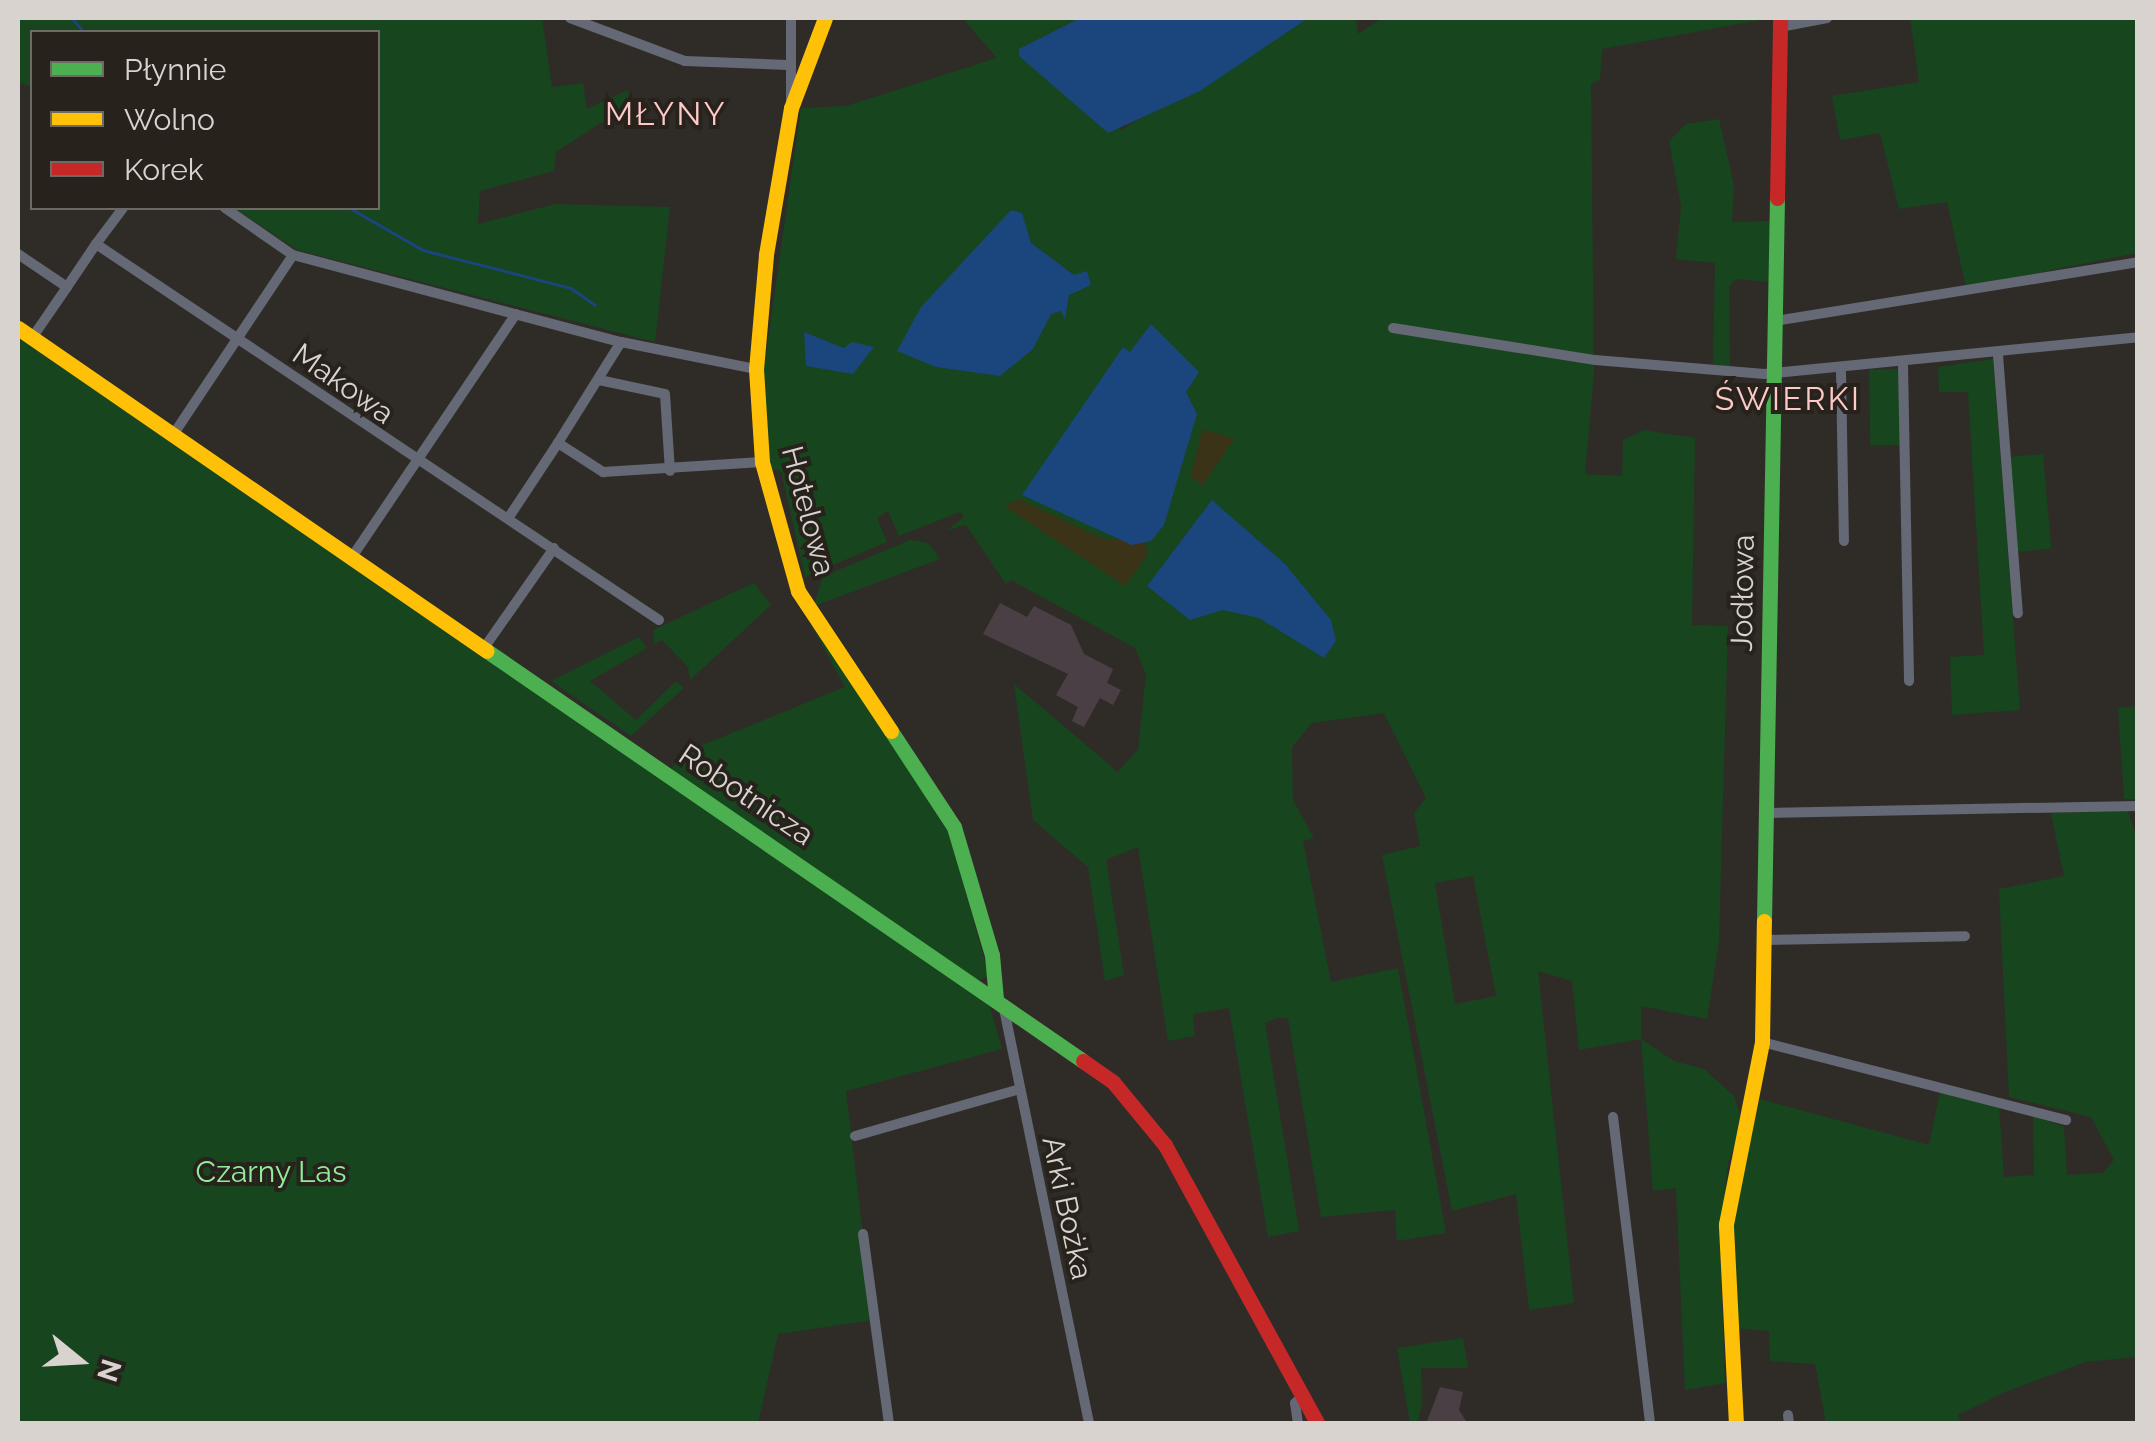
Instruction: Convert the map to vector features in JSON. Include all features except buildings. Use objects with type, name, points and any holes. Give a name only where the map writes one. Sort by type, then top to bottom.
[{"type":"street","points":[[570,18],[684,61],[788,65]]},
{"type":"street","name":"Hotelowa","points":[[791,18],[791,108],[756,369],[762,462],[798,591],[954,827],[992,955],[999,1002]]},
{"type":"street","name":"Hotelowa","points":[[791,108],[825,18]]},
{"type":"street","name":"Jodłowa","points":[[1736,1424],[1726,1224],[1762,1042],[1780,22],[1827,18]]},
{"type":"street","points":[[32,338],[117,210]]},
{"type":"street","points":[[228,210],[292,256],[621,342],[756,369]]},
{"type":"street","name":"Makowa","points":[[96,244],[416,463],[509,517],[659,620]]},
{"type":"street","points":[[18,254],[66,288]]},
{"type":"street","points":[[173,434],[292,256]]},
{"type":"street","points":[[1775,320],[2138,262]]},
{"type":"street","points":[[352,557],[516,314]]},
{"type":"street","name":"Robotnicza","points":[[18,328],[1103,1074],[1150,1122],[1318,1424]]},
{"type":"street","points":[[1393,328],[1595,360],[1774,374],[1903,366],[2138,337]]},
{"type":"street","points":[[509,517],[621,342]]},
{"type":"street","points":[[1998,355],[2018,613]]},
{"type":"street","points":[[1903,366],[1909,681]]},
{"type":"street","points":[[1842,372],[1844,541]]},
{"type":"street","points":[[598,380],[665,394],[670,471]]},
{"type":"street","points":[[558,443],[602,472],[670,471],[762,462]]},
{"type":"street","points":[[484,648],[554,548]]},
{"type":"street","points":[[1767,814],[2138,806]]},
{"type":"street","points":[[1764,940],[1965,936]]},
{"type":"street","name":"Arki Bożka","points":[[999,1002],[1089,1424]]},
{"type":"street","points":[[1762,1042],[2066,1120]]},
{"type":"street","points":[[855,1136],[1016,1090]]},
{"type":"street","points":[[1613,1116],[1637,1365],[1650,1424]]},
{"type":"street","points":[[863,1234],[890,1424]]},
{"type":"street","points":[[1298,1424],[1295,1403],[1304,1396]]},
{"type":"green space","points":[[18,18],[542,18],[552,87],[583,83],[587,109],[628,90],[630,104],[556,152],[554,171],[480,191],[478,224],[555,204],[670,207],[655,342],[297,250],[237,210],[380,210],[380,30],[30,30],[30,86],[18,82]]},
{"type":"green space","points":[[962,18],[1080,18],[1020,49],[1121,130],[1308,18],[1356,18],[1358,34],[1382,18],[1771,18],[1602,49],[1600,80],[1591,84],[1594,373],[1585,474],[1622,476],[1623,440],[1644,430],[1695,438],[1692,625],[1728,626],[1719,941],[1707,1019],[1641,1006],[1641,1039],[1579,1050],[1572,981],[1538,971],[1574,1303],[1529,1310],[1516,1194],[1452,1211],[1382,855],[1420,846],[1414,813],[1426,798],[1384,713],[1312,723],[1292,747],[1293,800],[1314,838],[1303,841],[1331,982],[1398,968],[1446,1233],[1397,1241],[1395,1210],[1321,1217],[1288,1018],[1277,1018],[1265,1023],[1299,1231],[1268,1237],[1229,1008],[1193,1014],[1195,1036],[1168,1041],[1138,847],[1106,860],[1124,975],[1105,981],[1088,867],[1033,820],[1014,684],[1118,772],[1138,749],[1146,674],[1135,648],[1011,580],[1006,584],[966,525],[947,530],[964,517],[960,512],[899,536],[888,511],[877,518],[887,542],[805,577],[781,471],[768,468],[761,388],[801,108],[846,106],[997,58]],"holes":[[[1473,876],[1496,996],[1455,1004],[1435,883]]]},
{"type":"green space","points":[[1910,18],[2137,18],[2137,253],[1966,287],[1947,202],[1899,209],[1880,133],[1840,140],[1832,96],[1919,82]]},
{"type":"green space","points":[[1719,119],[1734,185],[1732,222],[1774,221],[1770,282],[1736,279],[1729,286],[1730,367],[1713,364],[1715,263],[1676,259],[1681,206],[1669,141],[1686,124]]},
{"type":"green space","name":"Czarny Las","points":[[18,337],[671,771],[678,755],[845,687],[800,604],[947,826],[989,976],[967,985],[989,1004],[1002,1049],[846,1091],[873,1320],[778,1334],[758,1423],[18,1423]]},
{"type":"green space","points":[[1993,359],[2020,710],[1952,715],[1950,657],[1984,655],[1968,392],[1939,392],[1938,367]]},
{"type":"green space","points":[[1899,369],[1900,445],[1870,446],[1869,370]]},
{"type":"green space","points":[[2043,454],[2051,549],[2016,552],[2008,457]]},
{"type":"green space","points":[[910,540],[928,543],[940,559],[814,606],[822,577]]},
{"type":"green space","points":[[754,583],[771,605],[690,680],[688,667],[662,640],[654,644],[653,630]]},
{"type":"green space","points":[[639,637],[647,648],[590,681],[636,720],[676,681],[684,688],[631,736],[551,681]]},
{"type":"green space","points":[[2137,706],[2137,799],[2124,799],[2118,708]]},
{"type":"green space","points":[[2128,811],[2138,842],[2137,1357],[2085,1362],[2005,1392],[1958,1415],[1961,1423],[1826,1423],[1815,1364],[1770,1361],[1769,1331],[1731,1328],[1730,1224],[1760,1099],[1929,1145],[1941,1087],[1999,1104],[2004,1177],[2034,1175],[2033,1116],[2064,1127],[2067,1175],[2103,1173],[2114,1160],[2091,1117],[2009,1097],[1999,889],[2064,876],[2051,813]]},
{"type":"green space","points":[[1641,1039],[1674,1061],[1704,1069],[1734,1096],[1743,1124],[1728,1163],[1720,1242],[1725,1383],[1685,1390],[1676,1188],[1653,1191]]},
{"type":"green space","points":[[1463,1338],[1468,1368],[1421,1368],[1418,1423],[1410,1423],[1397,1348]]},
{"type":"sand","points":[[1203,429],[1234,439],[1203,485],[1190,476]]},
{"type":"sand","points":[[1019,499],[1101,538],[1145,542],[1148,554],[1125,586],[1004,506]]},
{"type":"water","points":[[1080,18],[1308,18],[1200,91],[1108,133],[1019,56],[1019,49]]},
{"type":"water","points":[[1011,210],[1022,213],[1031,243],[1074,275],[1087,271],[1091,285],[1069,295],[1065,319],[1061,311],[1051,314],[1033,349],[1000,376],[936,367],[897,351],[921,307]]},
{"type":"water","points":[[1151,324],[1199,372],[1186,392],[1197,414],[1164,525],[1151,541],[1132,545],[1022,495],[1123,347],[1130,352]]},
{"type":"water","points":[[804,332],[844,348],[852,342],[874,347],[853,374],[806,366]]},
{"type":"water","points":[[1212,500],[1285,564],[1331,620],[1336,641],[1324,658],[1259,618],[1223,610],[1190,620],[1147,586]]},
{"type":"waterway","points":[[72,18],[82,30]]},
{"type":"waterway","points":[[353,210],[423,250],[571,288],[595,305]]},
{"type":"traffic: fast","points":[[1764,921],[1777,198]]},
{"type":"traffic: fast","points":[[487,651],[1083,1061]]},
{"type":"traffic: fast","points":[[891,731],[954,827],[992,955],[996,999]]},
{"type":"traffic: slow","points":[[825,18],[791,108],[766,255],[756,369],[762,462],[798,591],[891,731]]},
{"type":"traffic: slow","points":[[18,328],[487,651]]},
{"type":"traffic: slow","points":[[1736,1424],[1726,1224],[1762,1042],[1764,921]]},
{"type":"traffic: jam","points":[[1777,198],[1780,18]]},
{"type":"traffic: jam","points":[[1083,1061],[1113,1082],[1165,1145],[1318,1424]]},
{"type":"district","name":"MŁYNY","points":[[666,114]]},
{"type":"district","name":"ŚWIERKI","points":[[1788,399]]}]
